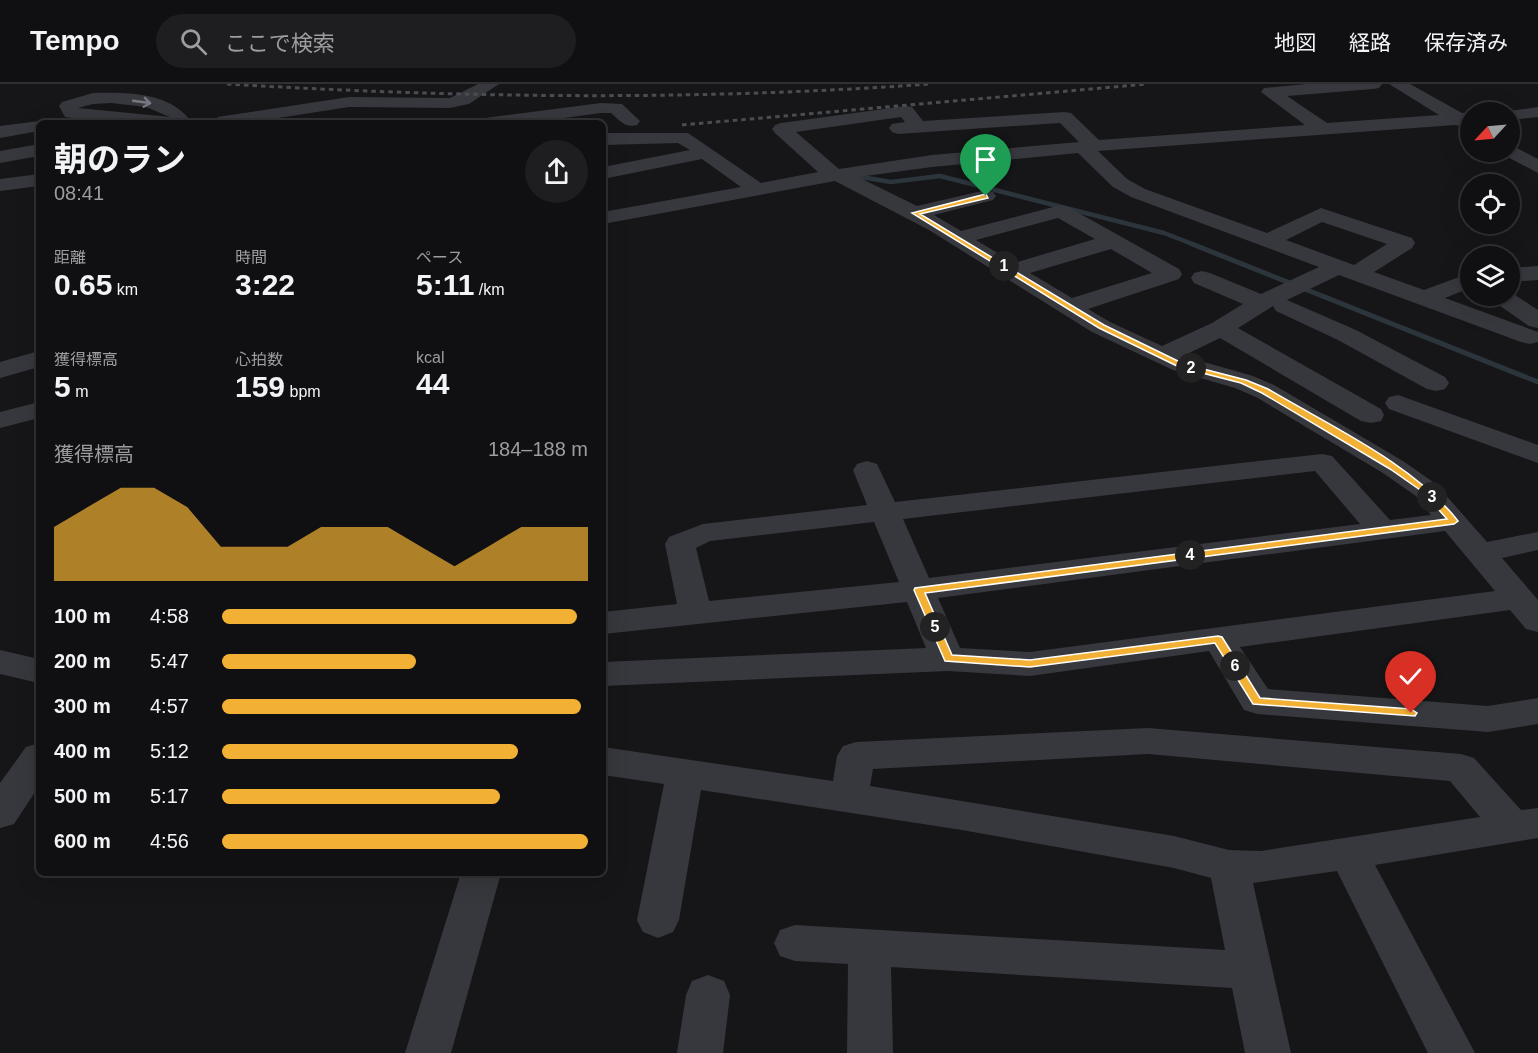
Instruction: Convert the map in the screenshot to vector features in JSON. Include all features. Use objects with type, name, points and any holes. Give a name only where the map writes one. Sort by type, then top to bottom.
[{"type":"street","points":[[240,120],[290,117],[349,102],[450,103],[463,100],[490,84]]},
{"type":"street","points":[[1323,129],[1270,92],[1373,84]]},
{"type":"street","points":[[1398,84],[1460,118]]},
{"type":"street","points":[[109,99],[97,106],[119,118]]},
{"type":"street","points":[[1046,99],[1065,117],[1088,147],[1127,188],[1424,298],[1534,329]]},
{"type":"street","points":[[140,120],[77,115],[69,110],[68,106],[80,100],[139,101],[169,107],[178,113],[182,120]]},
{"type":"street","points":[[1396,106],[1431,103]]},
{"type":"street","points":[[508,120],[616,108],[631,121]]},
{"type":"street","points":[[1301,114],[1372,108]]},
{"type":"street","points":[[1065,117],[918,126],[906,111],[781,129],[828,171],[915,213],[1101,327],[1182,365],[1244,382],[1265,391],[1333,430],[1426,490],[1529,609]]},
{"type":"street","points":[[1520,114],[1538,112]]},
{"type":"street","points":[[606,217],[757,189],[932,161],[1323,129],[1460,121]]},
{"type":"street","points":[[0,132],[36,126]]},
{"type":"street","points":[[606,139],[681,137],[757,189]]},
{"type":"street","points":[[0,157],[36,151]]},
{"type":"street","points":[[606,172],[706,152]]},
{"type":"street","points":[[1520,156],[1538,167]]},
{"type":"street","points":[[0,185],[36,180]]},
{"type":"street","points":[[915,213],[986,196]]},
{"type":"street","points":[[958,238],[1061,211],[1171,274],[1069,307]]},
{"type":"street","points":[[1162,356],[1286,295],[1404,243],[1321,214],[1268,241]]},
{"type":"street","points":[[1011,271],[1113,241]]},
{"type":"street","points":[[1520,274],[1538,273]]},
{"type":"street","points":[[1202,278],[1286,295],[1347,334],[1436,383]]},
{"type":"street","points":[[1424,298],[1460,284]]},
{"type":"street","points":[[1511,306],[1534,329]]},
{"type":"street","points":[[1221,328],[1371,415]]},
{"type":"street","points":[[0,370],[36,360]]},
{"type":"street","points":[[1333,430],[1398,403],[1460,370]]},
{"type":"street","points":[[1398,403],[1537,452]]},
{"type":"street","points":[[0,420],[36,412]]},
{"type":"street","points":[[696,615],[680,544],[703,533],[1322,462],[1381,529]]},
{"type":"street","points":[[867,470],[948,658]]},
{"type":"street","points":[[606,623],[919,590],[1454,521]]},
{"type":"street","points":[[1482,553],[1538,541]]},
{"type":"street","points":[[606,674],[948,658],[1030,664],[1218,639],[1529,609]]},
{"type":"street","points":[[1218,639],[1257,701],[1488,719],[1538,711]]},
{"type":"street","points":[[0,662],[36,670]]},
{"type":"street","points":[[849,799],[856,756],[1148,741],[1461,768],[1524,825]]},
{"type":"street","points":[[0,813],[36,761]]},
{"type":"street","points":[[606,762],[962,815],[1174,852],[1228,866],[1262,867],[1524,825]]},
{"type":"street","points":[[658,920],[685,775]]},
{"type":"street","points":[[1348,853],[1452,1053]]},
{"type":"street","points":[[1228,866],[1268,1053]]},
{"type":"street","points":[[428,1053],[481,876]]},
{"type":"street","points":[[795,943],[1250,970]]},
{"type":"street","points":[[870,947],[870,1053]]},
{"type":"street","points":[[699,1053],[708,995]]},
{"type":"waterway","points":[[855,176],[891,182],[940,176],[1164,233],[1195,245]]},
{"type":"waterway","points":[[1192,244],[1538,382]]},
{"type":"railway","points":[[227,84],[315,89],[578,96],[754,93],[929,84]]},
{"type":"railway","points":[[682,125],[1147,84]]},
{"type":"route","points":[[986,196],[915,213],[1101,327],[1182,365],[1244,382],[1265,391],[1393,467],[1426,490],[1454,521],[919,590],[948,658],[1030,664],[1218,639],[1257,701],[1411,713]]}]
